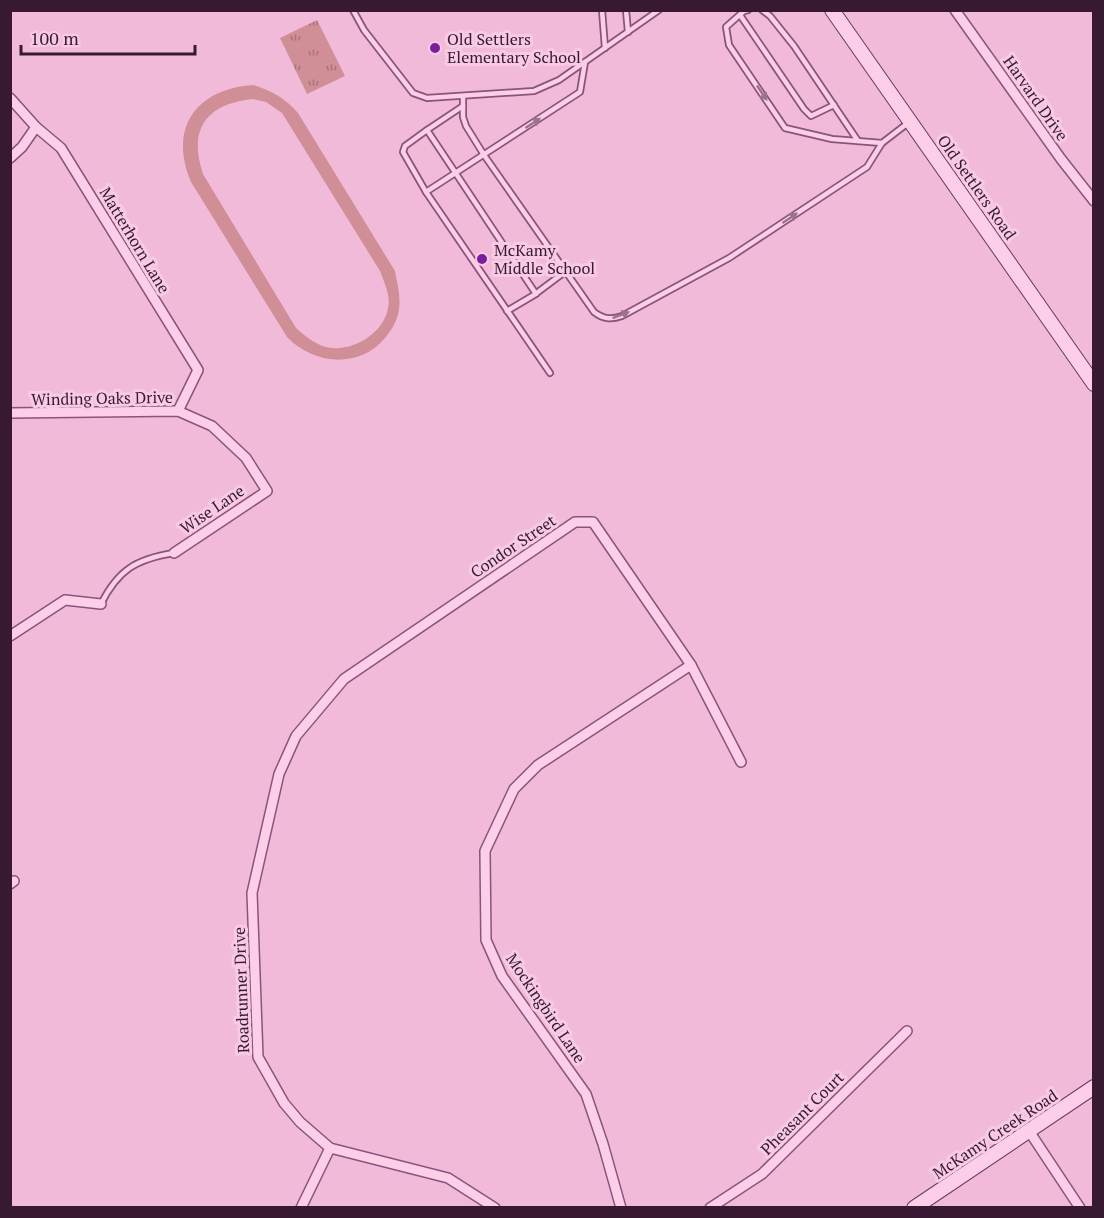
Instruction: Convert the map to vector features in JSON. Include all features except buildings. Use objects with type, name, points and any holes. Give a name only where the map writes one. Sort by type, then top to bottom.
[{"type":"street","name":"Old Settlers Road","points":[[832,10],[1094,384]]},
{"type":"street","name":"Harvard Drive","points":[[955,10],[1061,159],[1094,201]]},
{"type":"street","name":"Matterhorn Lane","points":[[10,98],[36,128],[61,148],[198,370],[178,411]]},
{"type":"street","points":[[10,158],[22,147],[36,128]]},
{"type":"street","name":"Winding Oaks Drive","points":[[10,414],[178,411],[212,426],[246,458],[267,491]]},
{"type":"street","name":"Wise Lane","points":[[174,553],[267,491]]},
{"type":"street","name":"Condor Street","points":[[279,774],[296,736],[344,679],[575,522],[592,522],[691,665],[741,762]]},
{"type":"street","points":[[10,636],[65,600],[101,604]]},
{"type":"street","name":"Mockingbird Lane","points":[[621,1208],[586,1094],[502,975],[486,940],[485,851],[514,789],[538,765],[691,665]]},
{"type":"street","name":"Roadrunner Drive","points":[[279,774],[252,893],[258,1057],[284,1103],[300,1122],[330,1148],[448,1179],[495,1208]]},
{"type":"street","name":"Pheasant Court","points":[[710,1208],[762,1174],[907,1030]]},
{"type":"street","name":"McKamy Creek Road","points":[[914,1208],[1094,1088]]},
{"type":"street","points":[[1029,1131],[1080,1208]]},
{"type":"street","points":[[301,1208],[330,1148]]},
{"type":"lane","points":[[354,10],[364,30],[413,93],[427,98],[534,91],[559,80],[660,10]]},
{"type":"lane","points":[[602,10],[605,48]]},
{"type":"lane","points":[[626,10],[628,32]]},
{"type":"lane","points":[[748,10],[726,27],[729,45],[785,128],[832,139],[882,143]]},
{"type":"lane","points":[[762,10],[770,15],[788,39],[858,141]]},
{"type":"lane","points":[[740,15],[811,116],[834,105]]},
{"type":"lane","points":[[426,192],[580,92],[585,62]]},
{"type":"lane","points":[[463,97],[464,122],[484,155],[599,316],[610,319],[622,316],[749,245],[867,167],[882,143],[911,121]]},
{"type":"lane","points":[[463,106],[405,146],[403,153],[426,192],[550,373]]},
{"type":"lane","points":[[427,130],[536,294]]},
{"type":"lane","points":[[507,311],[536,294],[566,271]]},
{"type":"lane","points":[[101,604],[109,588],[120,574],[134,564],[149,558],[174,553]]},
{"type":"green space","points":[[317,20],[345,76],[307,94],[280,38]]},
{"type":"green space","points":[[253,85],[260,87],[283,99],[298,113],[395,271],[400,299],[396,320],[385,338],[363,355],[350,359],[323,358],[298,346],[287,337],[191,182],[183,145],[185,129],[192,115],[202,103],[216,94],[233,88]],"holes":[[[253,99],[266,102],[282,113],[380,271],[389,303],[385,317],[375,332],[359,343],[341,348],[322,346],[296,328],[203,174],[198,144],[205,122],[223,106]]]},
{"type":"place","name":"Old Settlers Elementary School","points":[[435,48]]},
{"type":"place","name":"McKamy Middle School","points":[[482,259]]}]
